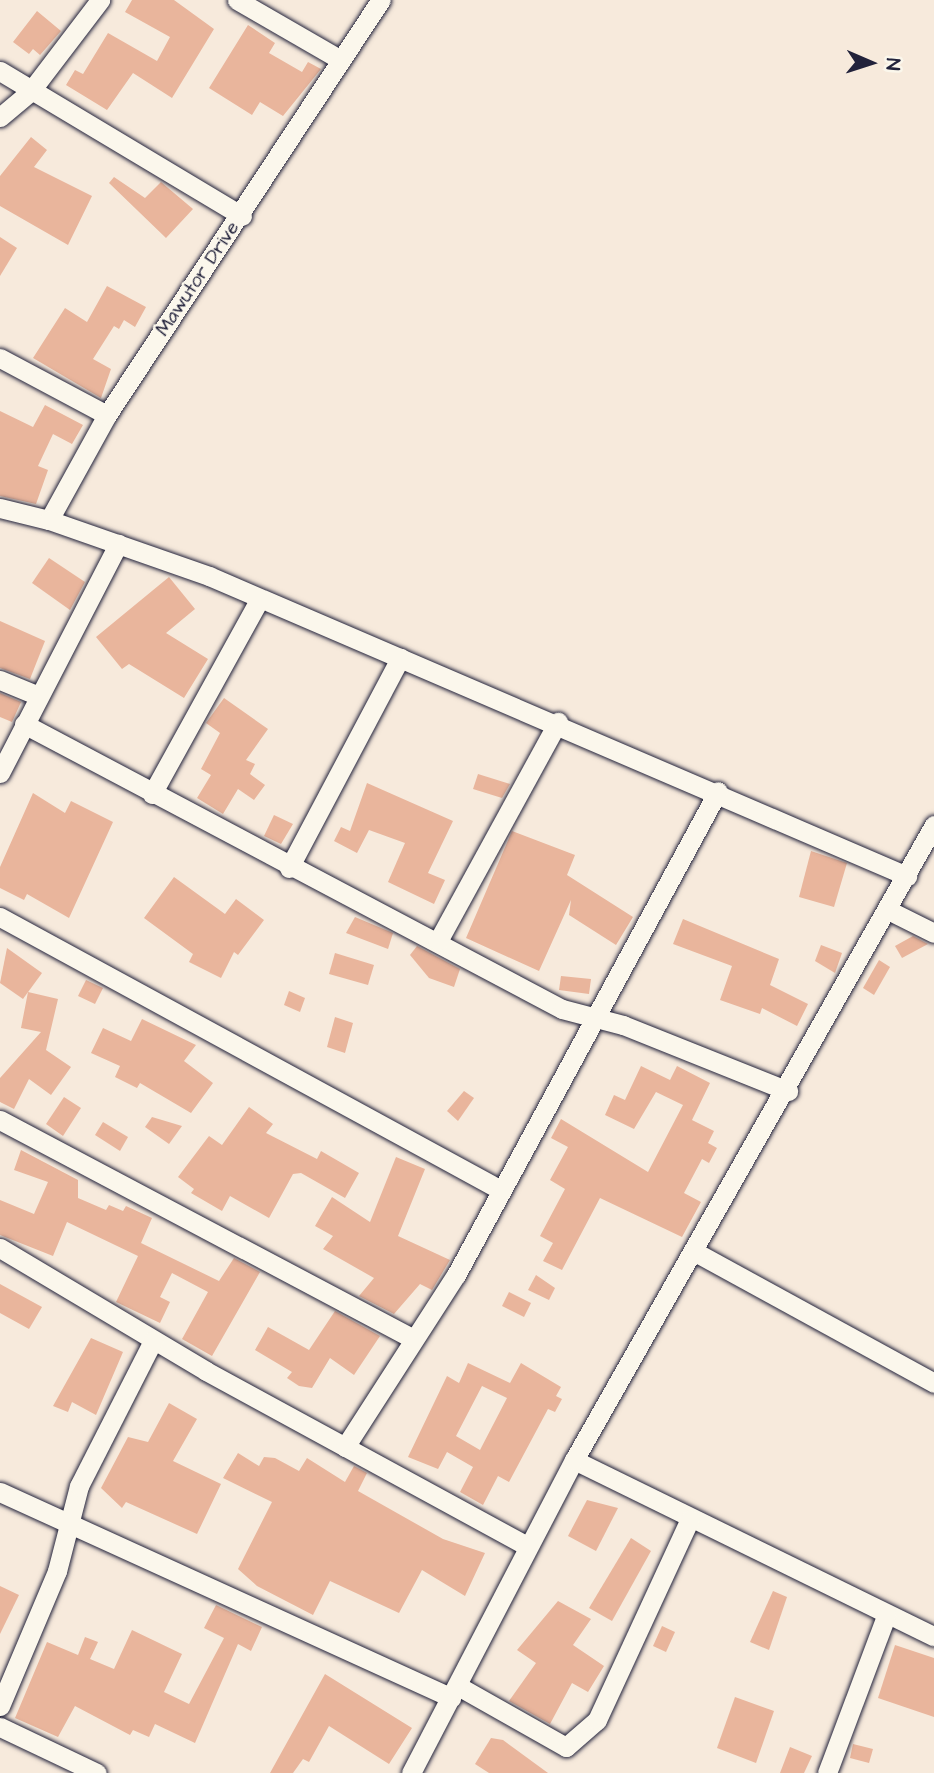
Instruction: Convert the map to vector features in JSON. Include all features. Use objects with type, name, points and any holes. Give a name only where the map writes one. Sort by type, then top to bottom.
[{"type":"street","points":[[0,117],[30,92],[100,0]]},
{"type":"street","points":[[237,0],[341,60]]},
{"type":"street","name":"Mawutor Drive","points":[[49,520],[107,415],[242,216],[381,0]]},
{"type":"street","points":[[0,71],[30,92],[242,216]]},
{"type":"street","points":[[0,358],[107,415]]},
{"type":"street","points":[[0,508],[49,520],[118,544],[259,600],[558,722],[907,876]]},
{"type":"street","points":[[0,773],[118,544]]},
{"type":"street","points":[[152,794],[259,600]]},
{"type":"street","points":[[289,868],[400,658]]},
{"type":"street","points":[[0,680],[38,696]]},
{"type":"street","points":[[438,941],[558,722]]},
{"type":"street","points":[[24,724],[289,868],[438,941],[539,998],[788,1091]]},
{"type":"street","points":[[345,1447],[456,1275],[499,1189],[718,791]]},
{"type":"street","points":[[411,1773],[574,1460],[788,1091],[934,825]]},
{"type":"street","points":[[888,910],[934,933]]},
{"type":"street","points":[[0,917],[499,1189]]},
{"type":"street","points":[[0,1120],[414,1339]]},
{"type":"street","points":[[0,1248],[153,1341],[527,1546]]},
{"type":"street","points":[[695,1252],[934,1383]]},
{"type":"street","points":[[0,1706],[35,1633],[79,1486],[153,1341]]},
{"type":"street","points":[[574,1460],[886,1616],[934,1636]]},
{"type":"street","points":[[0,1492],[454,1692],[566,1747],[597,1720],[690,1519]]},
{"type":"street","points":[[827,1773],[886,1616]]},
{"type":"street","points":[[0,1727],[97,1773]]},
{"type":"building","points":[[132,0],[174,0],[214,29],[172,98],[133,73],[107,110],[66,85],[75,70],[83,74],[108,33],[157,61],[170,37],[125,12]]},
{"type":"building","points":[[37,11],[61,31],[40,55],[33,49],[29,54],[13,42]]},
{"type":"building","points":[[248,25],[275,43],[269,53],[302,72],[308,62],[321,69],[283,116],[260,102],[252,115],[209,88]]},
{"type":"building","points":[[31,137],[47,150],[34,167],[92,196],[68,245],[0,206],[0,176]]},
{"type":"building","points":[[114,177],[145,198],[161,182],[193,209],[166,238],[109,183]]},
{"type":"building","points":[[0,237],[17,248],[0,276]]},
{"type":"building","points":[[107,286],[146,307],[135,327],[124,320],[119,329],[114,326],[93,359],[111,369],[101,398],[33,358],[65,308],[87,322]]},
{"type":"building","points":[[45,405],[83,425],[72,444],[53,434],[38,466],[48,470],[36,504],[0,496],[0,411],[33,427]]},
{"type":"building","points":[[49,558],[85,582],[70,610],[32,583]]},
{"type":"building","points":[[169,577],[195,609],[166,633],[208,659],[184,698],[129,664],[122,669],[96,637]]},
{"type":"building","points":[[0,621],[45,641],[30,679],[0,668]]},
{"type":"building","points":[[0,693],[21,702],[12,722],[0,717]]},
{"type":"building","points":[[224,698],[268,729],[246,760],[255,764],[250,774],[265,785],[254,800],[238,789],[223,814],[197,798],[211,775],[201,769],[220,733],[206,723]]},
{"type":"building","points":[[478,774],[510,784],[502,798],[473,789]]},
{"type":"building","points":[[367,783],[453,821],[428,873],[445,880],[434,904],[388,882],[405,843],[369,830],[357,853],[334,841],[341,827],[350,831]]},
{"type":"building","points":[[33,793],[65,813],[71,801],[113,822],[69,918],[27,894],[24,900],[0,888],[0,867]]},
{"type":"building","points":[[274,815],[293,824],[281,844],[264,836]]},
{"type":"building","points":[[512,831],[575,855],[567,875],[633,917],[616,945],[569,915],[571,900],[539,971],[466,938]]},
{"type":"building","points":[[811,851],[847,863],[834,907],[799,897]]},
{"type":"building","points":[[174,877],[225,914],[236,899],[264,920],[238,955],[234,952],[221,978],[189,962],[193,954],[144,918]]},
{"type":"building","points":[[355,917],[393,933],[388,949],[346,933]]},
{"type":"building","points":[[683,919],[779,959],[770,985],[808,1004],[797,1026],[762,1008],[760,1014],[720,1000],[732,966],[673,944]]},
{"type":"building","points":[[913,936],[928,944],[902,958],[895,946]]},
{"type":"building","points":[[821,945],[842,953],[835,973],[815,961]]},
{"type":"building","points":[[417,946],[460,969],[454,987],[429,978],[410,955]]},
{"type":"building","points":[[7,948],[42,973],[23,999],[0,983]]},
{"type":"building","points":[[335,953],[374,965],[368,985],[329,974]]},
{"type":"building","points":[[879,960],[890,967],[874,995],[863,988]]},
{"type":"building","points":[[561,976],[591,979],[589,994],[559,990]]},
{"type":"building","points":[[86,980],[103,988],[95,1004],[78,996]]},
{"type":"building","points":[[289,991],[305,998],[300,1012],[284,1005]]},
{"type":"building","points":[[28,992],[58,999],[46,1050],[71,1067],[51,1095],[29,1079],[14,1109],[0,1102],[0,1078],[41,1032],[21,1028]]},
{"type":"building","points":[[335,1017],[353,1023],[345,1053],[327,1047]]},
{"type":"building","points":[[142,1019],[196,1045],[184,1061],[213,1083],[191,1113],[140,1083],[137,1088],[115,1077],[120,1066],[91,1053],[103,1028],[131,1041]]},
{"type":"building","points":[[641,1066],[670,1080],[677,1066],[710,1083],[692,1120],[714,1131],[708,1143],[717,1148],[709,1163],[702,1159],[684,1193],[701,1202],[682,1237],[600,1198],[562,1270],[543,1261],[553,1243],[540,1236],[565,1189],[550,1180],[568,1147],[551,1138],[561,1119],[648,1172],[683,1105],[656,1092],[634,1129],[605,1115],[614,1095],[625,1100]]},
{"type":"building","points":[[464,1091],[474,1098],[458,1121],[447,1111]]},
{"type":"building","points":[[64,1097],[81,1108],[63,1136],[46,1124]]},
{"type":"building","points":[[249,1107],[273,1124],[266,1133],[317,1159],[321,1151],[359,1173],[345,1198],[301,1173],[293,1174],[269,1218],[230,1196],[222,1211],[191,1193],[194,1189],[178,1177],[209,1136],[222,1145]]},
{"type":"building","points":[[152,1117],[182,1126],[169,1144],[145,1127]]},
{"type":"building","points":[[103,1122],[128,1137],[120,1151],[95,1135]]},
{"type":"building","points":[[21,1150],[78,1180],[78,1198],[106,1210],[109,1205],[123,1211],[126,1206],[152,1218],[141,1243],[219,1281],[234,1258],[260,1272],[212,1356],[182,1339],[208,1292],[172,1273],[160,1297],[170,1302],[160,1323],[116,1302],[138,1256],[67,1222],[53,1256],[0,1235],[0,1200],[34,1214],[48,1182],[14,1170]]},
{"type":"building","points":[[396,1157],[425,1169],[398,1236],[450,1260],[432,1290],[420,1284],[394,1314],[359,1296],[374,1278],[323,1249],[333,1236],[315,1226],[332,1197],[370,1222]]},
{"type":"building","points":[[536,1275],[555,1288],[549,1300],[528,1290]]},
{"type":"building","points":[[0,1284],[42,1307],[29,1329],[0,1313]]},
{"type":"building","points":[[509,1292],[531,1303],[524,1317],[502,1306]]},
{"type":"building","points":[[335,1311],[380,1336],[354,1375],[330,1358],[312,1388],[299,1386],[287,1378],[292,1372],[255,1350],[268,1327],[309,1350]]},
{"type":"building","points":[[91,1338],[123,1352],[96,1415],[72,1402],[68,1412],[53,1406]]},
{"type":"building","points":[[468,1363],[510,1383],[521,1363],[561,1387],[556,1396],[562,1399],[555,1412],[548,1409],[509,1482],[498,1476],[483,1505],[460,1492],[473,1467],[447,1452],[438,1469],[408,1457],[447,1376],[459,1383]],"holes":[[[482,1386],[507,1398],[480,1450],[456,1436]]]},
{"type":"building","points":[[169,1403],[197,1419],[173,1461],[221,1484],[197,1534],[126,1502],[122,1508],[101,1488],[128,1437],[148,1442]]},
{"type":"building","points":[[238,1453],[259,1466],[264,1457],[275,1458],[299,1471],[307,1458],[345,1482],[354,1466],[367,1473],[358,1491],[443,1539],[485,1553],[465,1596],[422,1570],[399,1613],[330,1581],[313,1615],[257,1586],[238,1569],[272,1502],[223,1478]]},
{"type":"building","points":[[587,1500],[618,1508],[596,1551],[568,1536]]},
{"type":"building","points":[[631,1538],[651,1551],[612,1621],[589,1608]]},
{"type":"building","points":[[0,1586],[19,1595],[0,1634]]},
{"type":"building","points":[[773,1591],[787,1597],[769,1650],[750,1642]]},
{"type":"building","points":[[558,1601],[591,1619],[573,1645],[604,1666],[588,1692],[572,1683],[550,1724],[509,1701],[536,1663],[517,1650]]},
{"type":"building","points":[[216,1605],[262,1627],[251,1651],[238,1644],[195,1743],[155,1724],[149,1737],[133,1730],[130,1735],[75,1706],[58,1737],[15,1718],[47,1642],[78,1655],[85,1637],[98,1642],[90,1659],[114,1669],[132,1630],[182,1654],[164,1692],[189,1704],[224,1638],[204,1628]]},
{"type":"building","points":[[662,1626],[675,1632],[666,1652],[653,1646]]},
{"type":"building","points":[[895,1645],[934,1658],[934,1717],[878,1698]]},
{"type":"building","points":[[325,1674],[412,1728],[389,1764],[329,1726],[309,1762],[303,1759],[293,1773],[270,1773]]},
{"type":"building","points":[[735,1697],[774,1711],[756,1763],[717,1748]]},
{"type":"building","points":[[491,1738],[503,1740],[548,1773],[489,1773],[475,1764]]},
{"type":"building","points":[[853,1744],[873,1749],[869,1763],[850,1758]]},
{"type":"building","points":[[790,1747],[812,1756],[804,1773],[780,1773]]}]
